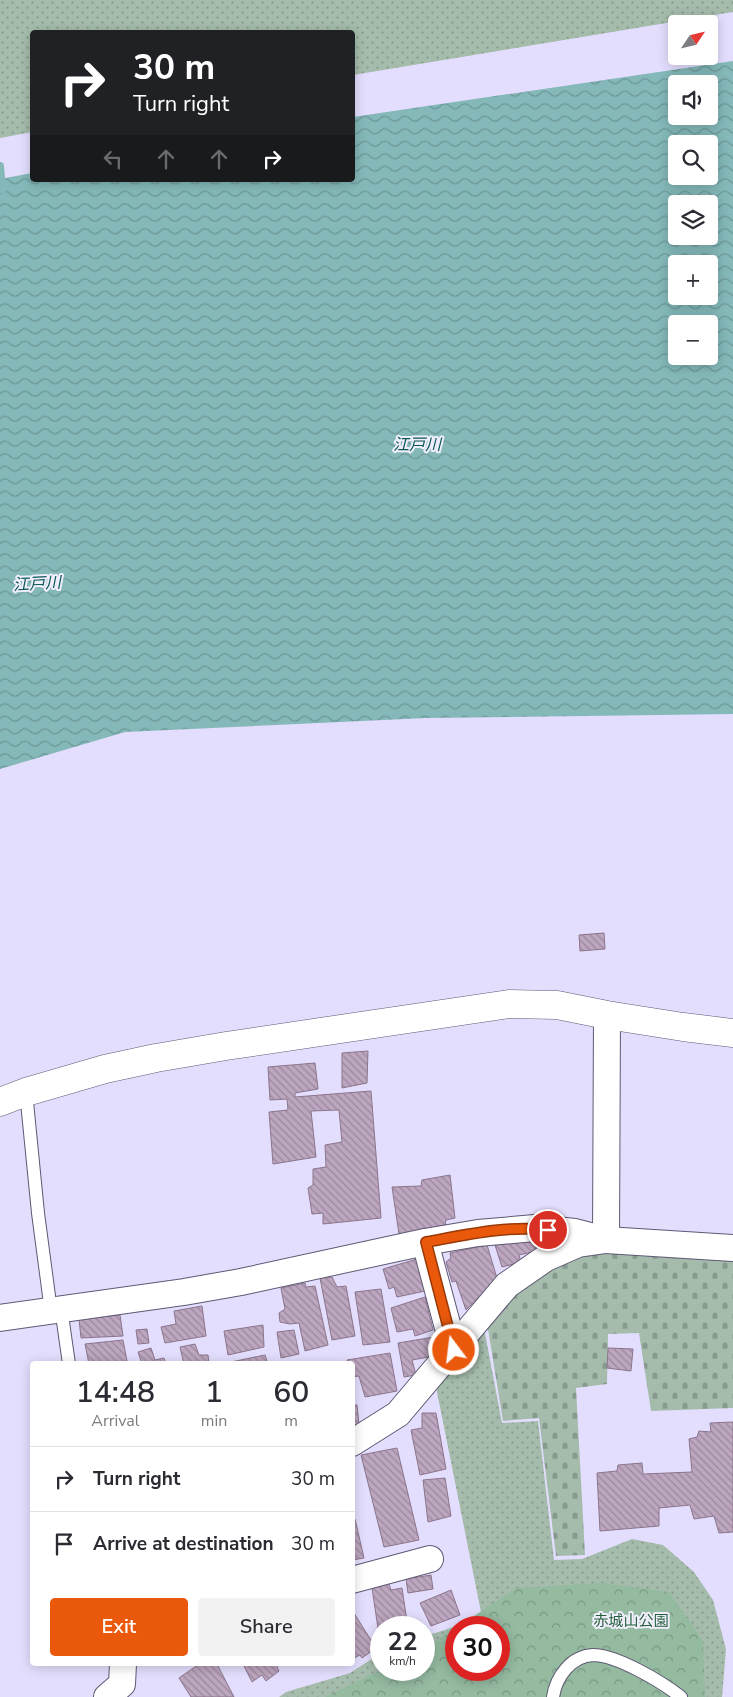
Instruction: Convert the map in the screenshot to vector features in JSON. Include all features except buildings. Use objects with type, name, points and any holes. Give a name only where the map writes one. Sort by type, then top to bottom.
[{"type":"street","points":[[0,1102],[26,1092],[105,1069],[156,1058],[509,1004],[557,1005],[683,1027],[733,1032]]},
{"type":"street","points":[[606,1240],[607,1015]]},
{"type":"street","points":[[0,1318],[232,1284],[426,1242],[478,1233],[535,1228],[575,1232],[606,1240],[733,1248]]},
{"type":"street","points":[[355,1441],[398,1414],[507,1285],[546,1258],[578,1244],[606,1240]]},
{"type":"street","points":[[426,1242],[454,1350]]},
{"type":"street","points":[[355,1579],[430,1559]]},
{"type":"street","points":[[107,1697],[122,1684],[123,1666]]},
{"type":"lane","points":[[26,1092],[38,1213],[56,1310],[68,1361]]},
{"type":"lane","points":[[553,1697],[554,1688],[561,1674],[570,1664],[583,1657],[594,1655],[625,1663],[680,1697]]},
{"type":"green space","points":[[0,0],[733,0],[733,12],[715,15],[668,15],[668,23],[355,75],[355,30],[30,30],[30,132],[0,138]]},
{"type":"green space","points":[[594,1250],[733,1258],[733,1408],[651,1411],[639,1333],[608,1334],[607,1384],[576,1388],[585,1555],[556,1556],[539,1418],[503,1421],[487,1323],[512,1292],[547,1265]]},
{"type":"green space","name":"赤城山公園","points":[[484,1328],[502,1423],[538,1421],[554,1560],[582,1559],[632,1539],[663,1545],[694,1572],[713,1600],[726,1649],[722,1697],[279,1697],[286,1692],[350,1673],[370,1660],[370,1681],[435,1681],[435,1633],[445,1630],[445,1681],[510,1681],[510,1616],[474,1616],[481,1612],[436,1387]]},
{"type":"green space","points":[[603,1583],[669,1592],[703,1641],[705,1697],[325,1697],[370,1675],[370,1681],[435,1681],[435,1642],[445,1635],[445,1681],[510,1681],[510,1616],[474,1616],[517,1588]]},
{"type":"water","name":"江戸川","points":[[733,61],[733,714],[426,718],[125,732],[0,769],[0,179],[30,173],[30,182],[355,182],[355,117],[706,65],[718,65],[718,63]]},
{"type":"waterway","points":[[0,166],[2,189]]},
{"type":"route","points":[[454,1350],[426,1242],[478,1233],[535,1228],[548,1230]]}]
